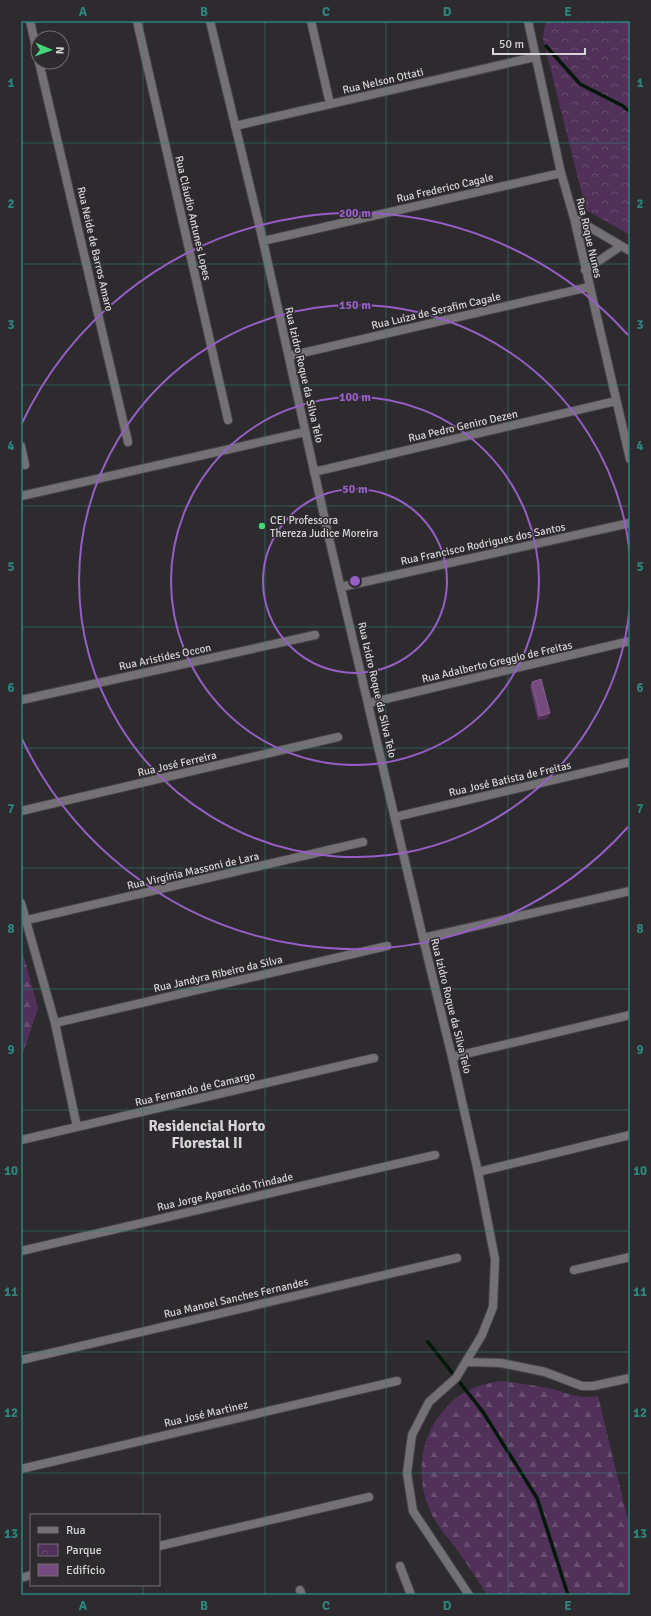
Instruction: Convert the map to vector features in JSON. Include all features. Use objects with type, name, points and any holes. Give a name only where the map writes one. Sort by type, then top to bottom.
[{"type":"street","name":"Rua Cláudio Antunes Lopes","points":[[137,21],[228,420]]},
{"type":"street","name":"Rua Izidro Roque da Silva Telo","points":[[210,21],[422,938],[452,1057],[478,1172],[495,1259],[493,1306],[482,1335],[456,1378],[429,1402],[412,1435],[406,1473],[413,1511],[469,1595]]},
{"type":"street","points":[[311,21],[330,104]]},
{"type":"street","name":"Rua Roque Nunes","points":[[528,21],[561,173],[574,218],[589,288],[630,456]]},
{"type":"street","name":"Rua Nelson Ottati","points":[[235,126],[535,57]]},
{"type":"street","name":"Rua Neide de Barros Amaro","points":[[42,70],[128,442]]},
{"type":"street","name":"Rua Frederico Cagale","points":[[262,241],[561,173]]},
{"type":"street","points":[[574,218],[630,251]]},
{"type":"street","points":[[585,270],[621,246]]},
{"type":"street","name":"Rua Luíza de Serafim Cagale","points":[[288,356],[589,288]]},
{"type":"street","name":"Rua Pedro Geniro Dezen","points":[[314,472],[616,401]]},
{"type":"street","points":[[21,496],[305,432]]},
{"type":"street","points":[[21,446],[25,465]]},
{"type":"street","name":"Rua Francisco Rodrigues dos Santos","points":[[341,587],[630,523]]},
{"type":"street","name":"Rua Aristides Occon","points":[[21,700],[315,635]]},
{"type":"street","name":"Rua Adalberto Greggio de Freitas","points":[[368,703],[630,642]]},
{"type":"street","name":"Rua José Ferreira","points":[[21,811],[338,737]]},
{"type":"street","name":"Rua José Batista de Freitas","points":[[395,817],[630,762]]},
{"type":"street","name":"Rua Virgínia Massoni de Lara","points":[[27,920],[363,842]]},
{"type":"street","points":[[422,938],[630,891]]},
{"type":"street","points":[[21,903],[55,1023],[77,1127]]},
{"type":"street","name":"Rua Jandyra Ribeiro da Silva","points":[[55,1023],[387,946]]},
{"type":"street","points":[[452,1057],[630,1015]]},
{"type":"street","name":"Rua Fernando de Camargo","points":[[21,1140],[374,1058]]},
{"type":"street","points":[[478,1172],[630,1135]]},
{"type":"street","name":"Rua Jorge Aparecido Trindade","points":[[21,1251],[435,1154]]},
{"type":"street","name":"Rua Manoel Sanches Fernandes","points":[[21,1360],[457,1258]]},
{"type":"street","points":[[574,1270],[630,1258]]},
{"type":"street","points":[[467,1362],[501,1363],[537,1370],[582,1386],[593,1386],[630,1378]]},
{"type":"street","name":"Rua José Martinez","points":[[21,1469],[397,1382]]},
{"type":"street","points":[[160,1546],[369,1497]]},
{"type":"street","points":[[400,1566],[411,1595]]},
{"type":"green space","points":[[547,21],[630,21],[630,235],[586,210],[543,39]]},
{"type":"green space","points":[[21,946],[38,1008],[21,1059]]},
{"type":"green space","points":[[500,1381],[553,1389],[580,1396],[598,1396],[630,1529],[630,1595],[487,1595],[455,1547],[438,1525],[425,1498],[422,1479],[422,1459],[429,1434],[437,1419],[457,1397],[464,1392],[479,1386]]},
{"type":"building","points":[[541,679],[550,713],[540,716],[532,682]]},
{"type":"waterway","points":[[546,46],[580,84],[623,106],[630,112]]},
{"type":"waterway","points":[[428,1342],[483,1412],[537,1498],[568,1595]]},
{"type":"place","name":"CEI Professora Thereza Judice Moreira","points":[[262,526]]},
{"type":"district","name":"Residencial Horto Florestal II","points":[[207,1134]]}]
